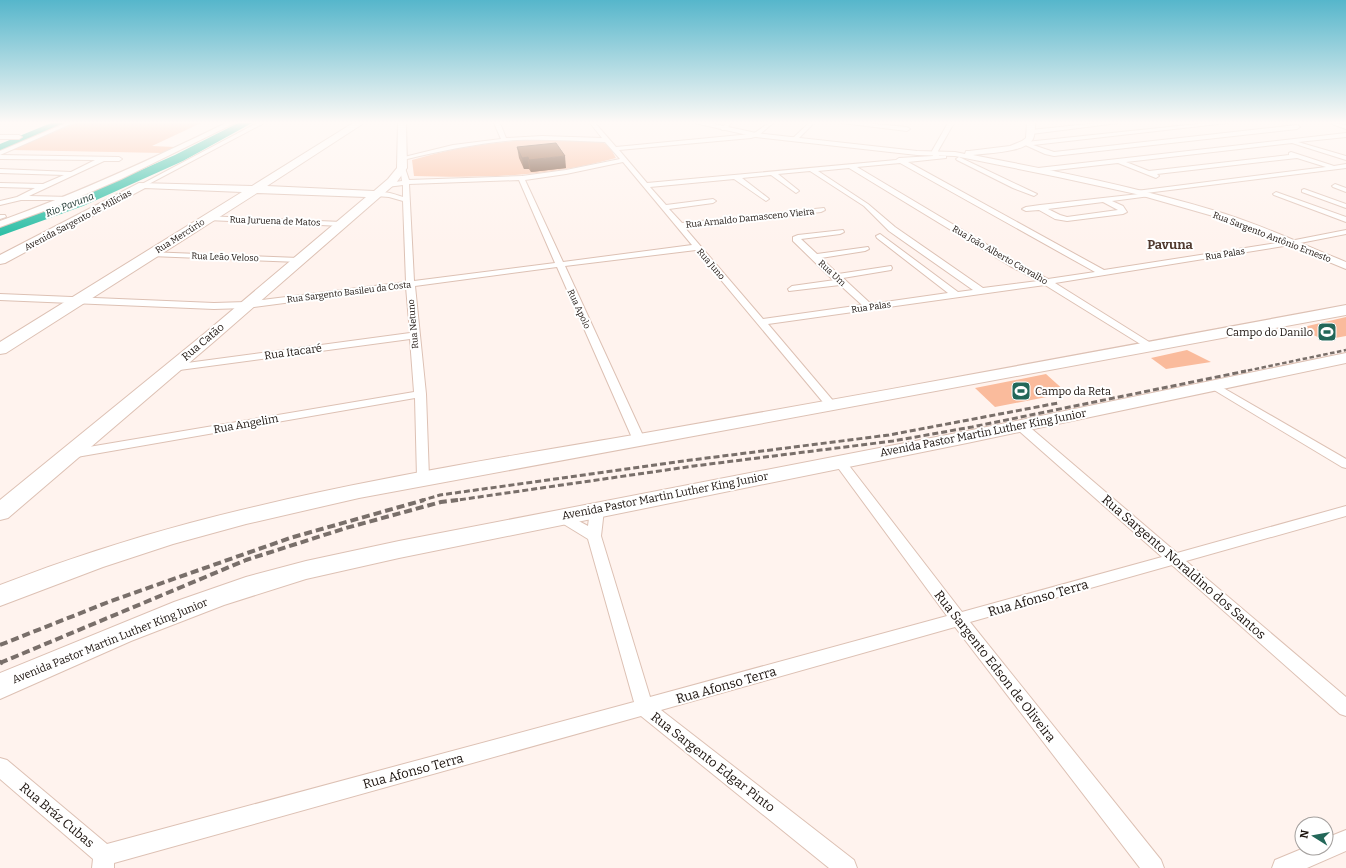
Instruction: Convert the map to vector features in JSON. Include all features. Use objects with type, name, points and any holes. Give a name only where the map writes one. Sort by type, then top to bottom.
[{"type":"main road","name":"Rua Mercúrio","points":[[0,349],[296,164]]},
{"type":"main road","name":"Rua Catão","points":[[0,512],[71,454],[387,185],[402,164]]},
{"type":"main road","points":[[143,185],[376,194]]},
{"type":"main road","name":"Avenida Sargento de Milícias","points":[[0,260],[143,185]]},
{"type":"main road","points":[[0,596],[100,558],[191,531],[264,512],[423,478],[1150,347],[1346,310]]},
{"type":"main road","name":"Avenida Pastor Martin Luther King Junior","points":[[0,686],[159,618],[246,587],[352,559],[1022,427],[1213,384],[1346,358]]},
{"type":"main road","points":[[0,581],[50,577]]},
{"type":"street","points":[[0,203],[19,198],[93,164]]},
{"type":"street","name":"Avenida Sargento de Milícias","points":[[1,220],[70,199],[149,164]]},
{"type":"street","name":"Avenida Sargento de Milícias","points":[[143,185],[184,164]]},
{"type":"street","name":"Rua Netuno","points":[[402,164],[406,182],[410,284],[420,394],[423,478]]},
{"type":"street","points":[[387,185],[406,182],[521,178],[565,172],[607,164]]},
{"type":"street","name":"Rua Juno","points":[[627,164],[831,405]]},
{"type":"street","points":[[646,185],[864,164]]},
{"type":"street","points":[[905,164],[1103,273]]},
{"type":"street","points":[[972,164],[1015,187],[1034,194]]},
{"type":"street","name":"Rua Sargento Antônio Ernesto","points":[[999,164],[1038,170],[1151,195],[1216,214],[1260,230],[1290,244],[1346,266]]},
{"type":"street","points":[[1038,170],[1096,164]]},
{"type":"street","points":[[1124,164],[1181,187]]},
{"type":"street","points":[[1149,173],[1232,164]]},
{"type":"street","points":[[1322,164],[1336,168]]},
{"type":"street","name":"Rua João Alberto Carvalho","points":[[849,165],[1013,264],[1047,282],[1150,347]]},
{"type":"street","points":[[1138,192],[1346,166]]},
{"type":"street","points":[[811,169],[866,205],[881,217],[892,229],[981,291]]},
{"type":"street","points":[[0,171],[73,173]]},
{"type":"street","points":[[0,185],[34,172]]},
{"type":"street","points":[[772,173],[796,191]]},
{"type":"street","points":[[735,176],[766,200]]},
{"type":"street","name":"Rua Apolo","points":[[521,178],[559,266],[639,440]]},
{"type":"street","points":[[0,185],[43,186]]},
{"type":"street","points":[[1335,186],[1346,190]]},
{"type":"street","points":[[1304,191],[1346,206]]},
{"type":"street","points":[[376,194],[398,196],[407,200]]},
{"type":"street","points":[[1276,194],[1346,220]]},
{"type":"street","points":[[1026,209],[1151,195]]},
{"type":"street","points":[[19,198],[70,199]]},
{"type":"street","points":[[1040,207],[1058,217],[1067,219],[1123,212],[1120,208],[1104,200]]},
{"type":"street","points":[[664,207],[713,201]]},
{"type":"street","name":"Rua Arnaldo Damasceno Vieira","points":[[679,226],[821,210]]},
{"type":"street","name":"Rua Juruena de Matos","points":[[208,218],[342,224]]},
{"type":"street","name":"Rua Um","points":[[840,232],[796,239],[868,307]]},
{"type":"street","name":"Rua Palas","points":[[761,322],[1047,282],[1290,244],[1346,232]]},
{"type":"street","points":[[880,236],[955,294]]},
{"type":"street","name":"Rua Sargento Basileu da Costa","points":[[0,297],[214,306],[246,305],[559,266],[697,247]]},
{"type":"street","points":[[814,257],[864,249]]},
{"type":"street","name":"Rua Leão Veloso","points":[[151,254],[299,260]]},
{"type":"street","points":[[792,288],[888,268]]},
{"type":"street","name":"Rua Itacaré","points":[[172,368],[414,335]]},
{"type":"street","points":[[1213,384],[1346,464]]},
{"type":"street","name":"Rua Angelim","points":[[71,454],[420,394]]},
{"type":"street","name":"Rua Sargento Noraldino dos Santos","points":[[1022,427],[1346,708]]},
{"type":"street","name":"Rua Sargento Edson de Oliveira","points":[[840,462],[959,620],[1153,868]]},
{"type":"street","name":"Rua Sargento Edgar Pinto","points":[[597,510],[594,536],[644,707],[846,868]]},
{"type":"street","name":"Rua Afonso Terra","points":[[104,861],[644,707],[1175,560],[1346,511]]},
{"type":"street","points":[[562,517],[594,536]]},
{"type":"street","name":"Rua Bráz Cubas","points":[[0,767],[104,861]]},
{"type":"street","points":[[1283,868],[1346,840]]},
{"type":"shaded area","points":[[412,164],[592,164],[541,173],[516,175],[466,177],[414,176]]},
{"type":"shaded area","name":"Campo do Danilo","points":[[1346,317],[1346,336],[1324,340],[1299,328]]},
{"type":"shaded area","points":[[1187,350],[1211,362],[1166,369],[1151,358]]},
{"type":"shaded area","name":"Campo da Reta","points":[[1046,374],[1067,393],[995,407],[975,388]]},
{"type":"waterway","name":"Rio Pavuna","points":[[0,231],[78,203],[167,164]]},
{"type":"railway","points":[[1241,372],[1346,350]]},
{"type":"railway","points":[[458,500],[694,466],[893,441],[972,427],[1246,371]]},
{"type":"railway","points":[[420,501],[440,495],[691,460],[889,435],[1058,403]]},
{"type":"railway","points":[[0,645],[111,601],[290,538],[424,500]]},
{"type":"railway","points":[[2,662],[0,663],[246,560],[346,528],[441,502],[458,500]]},
{"type":"railway","points":[[451,501],[458,500]]},
{"type":"place","name":"Campo do Danilo","points":[[1327,332]]},
{"type":"place","name":"Campo da Reta","points":[[1021,391]]},
{"type":"district","name":"Pavuna","points":[[1170,244]]}]
